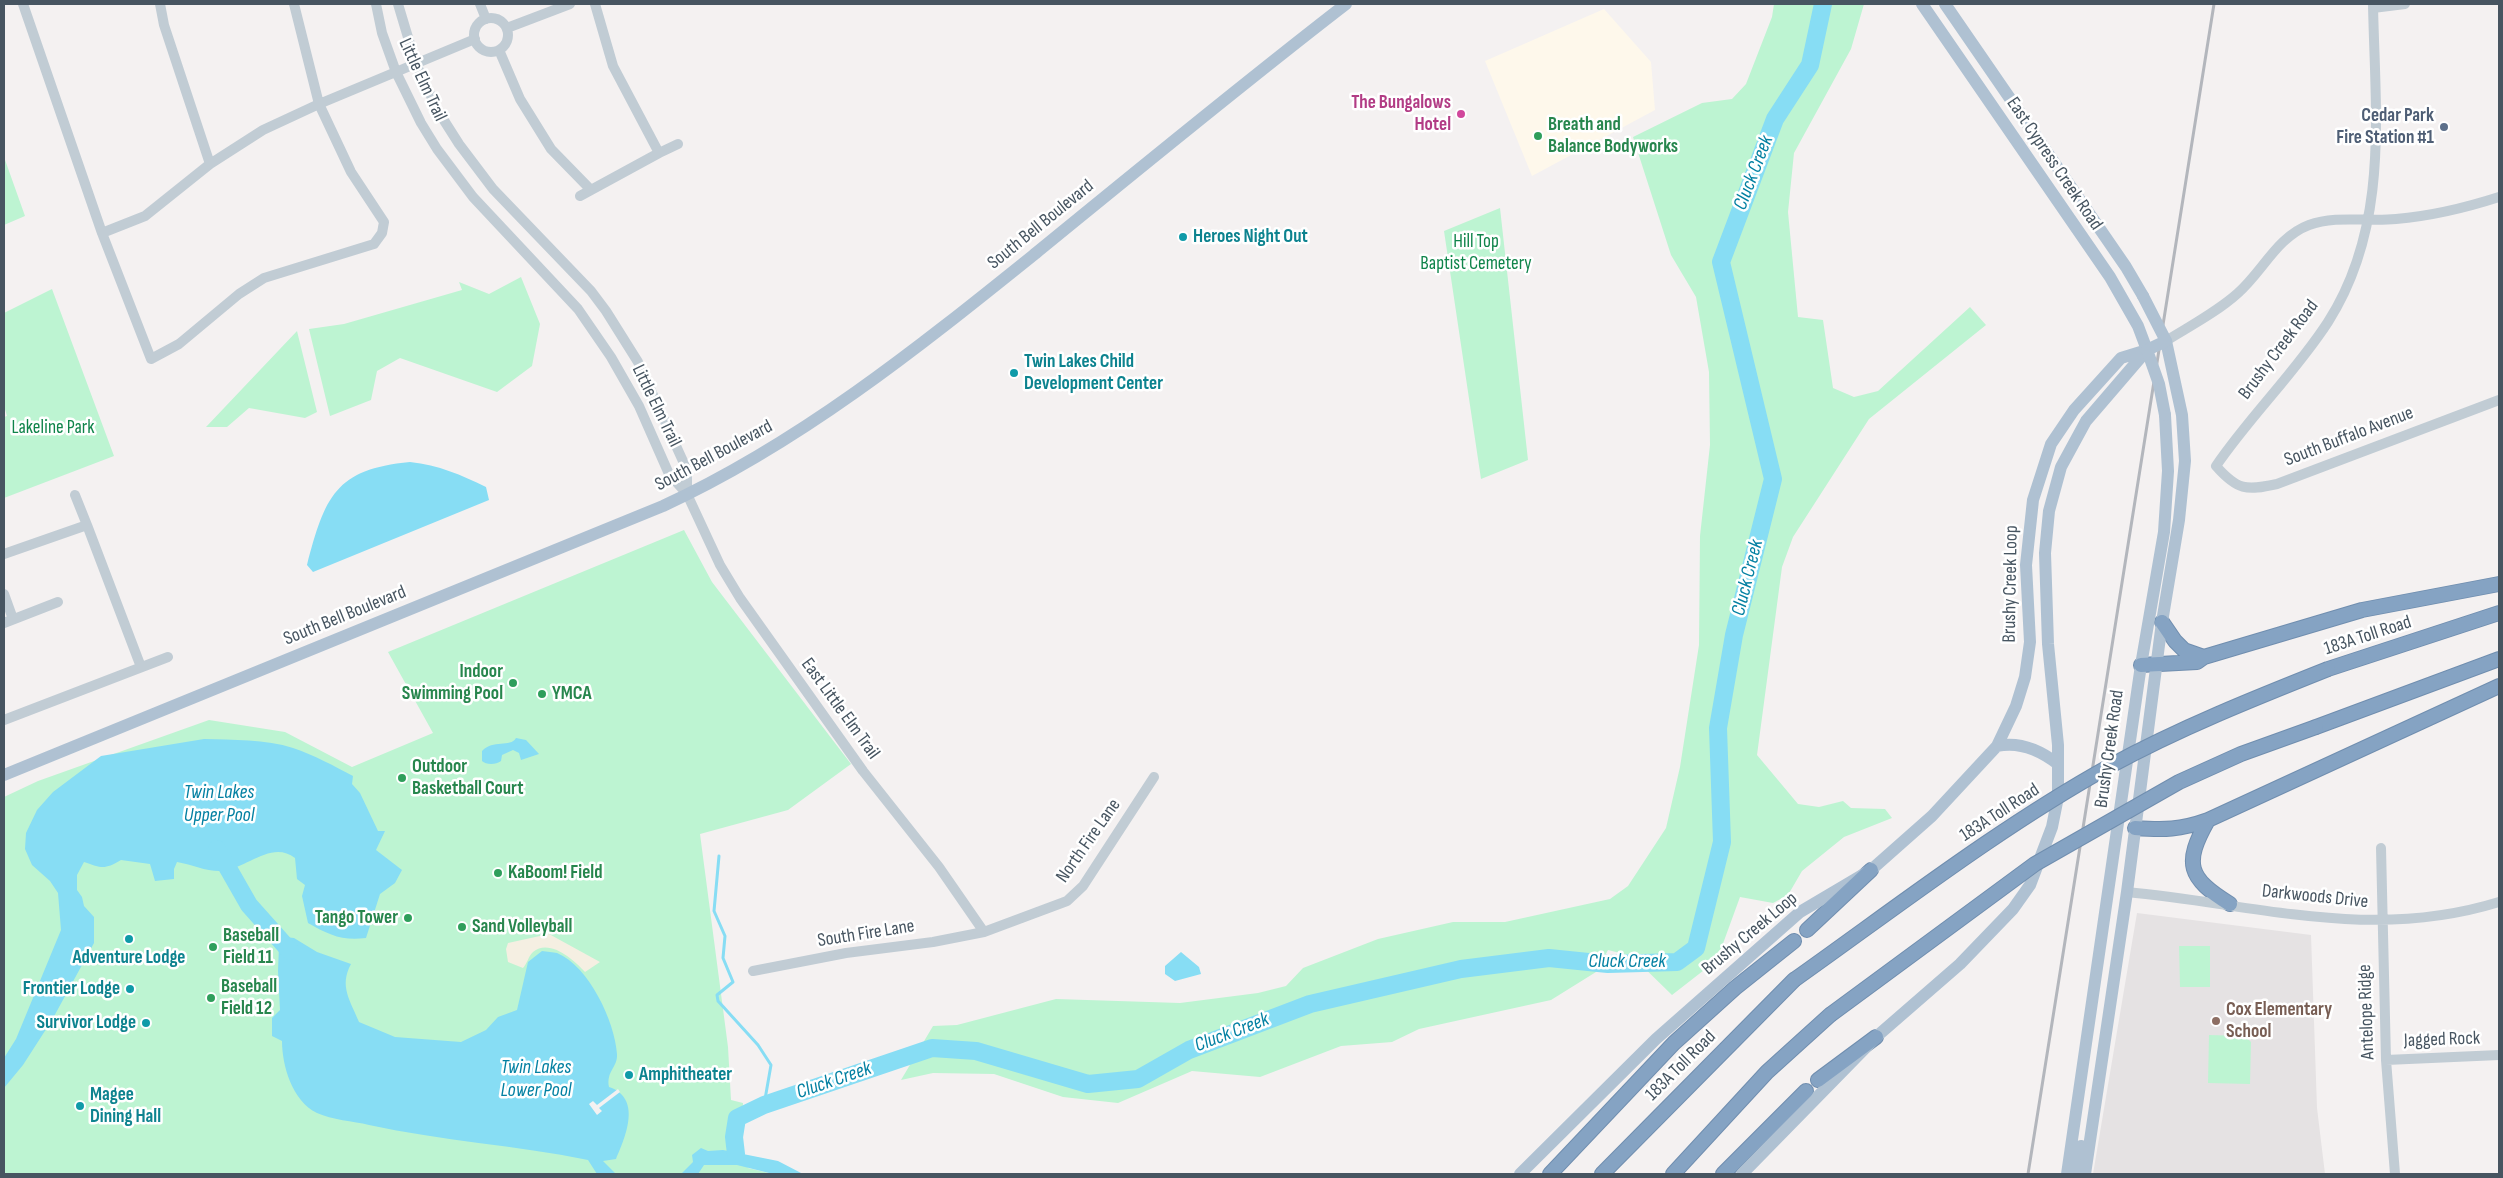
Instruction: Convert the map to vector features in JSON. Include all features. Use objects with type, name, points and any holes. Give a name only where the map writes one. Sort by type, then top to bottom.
[{"type":"highway","points":[[2141,665],[2197,662],[2204,657],[2362,610],[2499,584]]},
{"type":"highway","name":"183A Toll Road","points":[[1602,1174],[1794,980],[1983,846],[2110,766],[2202,722],[2328,669],[2499,613]]},
{"type":"highway","points":[[2162,622],[2174,641],[2184,650],[2204,657]]},
{"type":"highway","points":[[1673,1174],[1767,1072],[1830,1015],[2035,864],[2179,782],[2241,754],[2499,659]]},
{"type":"highway","points":[[2130,827],[2174,830],[2208,820],[2499,686]]},
{"type":"highway","points":[[2208,820],[2194,845],[2193,870],[2200,883],[2230,904]]},
{"type":"highway","points":[[1807,930],[1871,870]]},
{"type":"highway","points":[[1550,1174],[1674,1043],[1735,988],[1794,941]]},
{"type":"highway","points":[[1818,1080],[1876,1037]]},
{"type":"highway","points":[[1723,1174],[1806,1091]]},
{"type":"main road","name":"South Bell Boulevard","points":[[4,775],[687,494],[792,436],[914,351],[1346,4]]},
{"type":"main road","name":"East Cypress Creek Road","points":[[1922,4],[2110,277],[2138,326],[2147,350]]},
{"type":"main road","name":"East Cypress Creek Road","points":[[1945,4],[2126,267],[2166,341]]},
{"type":"main road","points":[[1939,29],[1957,21]]},
{"type":"main road","points":[[2147,350],[2166,341]]},
{"type":"main road","name":"Brushy Creek Road","points":[[2085,1174],[2127,892],[2130,827],[2178,529],[2185,461],[2182,415],[2166,341]]},
{"type":"main road","name":"Brushy Creek Road","points":[[2067,1174],[2141,665],[2164,532],[2168,471],[2165,415],[2159,384],[2147,350]]},
{"type":"main road","name":"Brushy Creek Loop","points":[[1520,1174],[1656,1040],[1800,912],[1871,870],[1932,816],[1997,746],[2016,706],[2025,677],[2030,642],[2026,565],[2033,500],[2051,444],[2094,386],[2121,358],[2147,350]]},
{"type":"main road","name":"Brushy Creek Loop","points":[[1742,1174],[1876,1037],[1960,964],[2013,909],[2030,885],[2052,827],[2058,797],[2058,764],[2048,644],[2044,553],[2049,510],[2062,467],[2086,421],[2131,371],[2147,350]]},
{"type":"main road","points":[[1997,746],[2009,743],[2031,748],[2058,764]]},
{"type":"main road","points":[[2128,758],[2132,779],[2130,827]]},
{"type":"main road","points":[[2105,914],[2114,900],[2127,892]]},
{"type":"main road","points":[[2076,1174],[2092,1080],[2086,1050]]},
{"type":"street","points":[[22,4],[102,233],[151,359],[179,344],[239,294],[264,278],[374,244],[382,233],[384,222],[351,172],[319,104],[294,4]]},
{"type":"street","points":[[160,4],[164,25],[210,164]]},
{"type":"street","name":"Little Elm Trail","points":[[376,4],[382,33],[396,72],[420,123],[455,175],[532,262],[578,309],[612,357],[639,406],[669,474],[687,494]]},
{"type":"street","name":"Little Elm Trail","points":[[398,4],[416,64],[438,111],[474,166],[590,291],[606,311],[638,362],[687,470],[687,494]]},
{"type":"street","points":[[480,4],[486,19]]},
{"type":"street","points":[[507,28],[570,4]]},
{"type":"street","points":[[595,4],[613,66],[659,153]]},
{"type":"street","points":[[2373,6],[2405,4]]},
{"type":"street","name":"Brushy Creek Road","points":[[2216,466],[2231,444],[2313,343],[2328,321],[2353,273],[2368,221],[2377,142],[2373,6]]},
{"type":"street","points":[[496,18],[507,28],[508,38],[498,50],[493,51],[482,48],[475,39],[476,29],[486,19],[496,18]]},
{"type":"street","points":[[102,233],[145,216],[210,164],[263,130],[319,104],[475,39]]},
{"type":"street","points":[[498,50],[520,99],[551,149],[591,190]]},
{"type":"street","points":[[580,196],[678,144]]},
{"type":"street","points":[[2166,341],[2238,294],[2291,235],[2308,226],[2328,221],[2368,221],[2424,216],[2454,211],[2499,197]]},
{"type":"street","name":"South Buffalo Avenue","points":[[2216,466],[2229,481],[2242,488],[2264,487],[2499,400]]},
{"type":"street","name":"East Little Elm Trail","points":[[687,494],[720,565],[740,598],[852,756],[939,867],[984,932]]},
{"type":"street","points":[[75,495],[141,667]]},
{"type":"street","points":[[4,554],[87,525]]},
{"type":"street","points":[[4,594],[8,621],[58,602]]},
{"type":"street","points":[[4,720],[168,657]]},
{"type":"street","name":"North Fire Lane","points":[[984,932],[1067,901],[1083,886],[1154,777]]},
{"type":"street","name":"Antelope Ridge","points":[[2381,848],[2386,1060],[2395,1174]]},
{"type":"street","name":"Darkwoods Drive","points":[[2127,892],[2230,904],[2278,914],[2331,920],[2408,920],[2458,913],[2499,902]]},
{"type":"street","name":"South Fire Lane","points":[[753,971],[846,953],[933,942],[984,932]]},
{"type":"street","name":"Jagged Rock","points":[[2386,1060],[2499,1056]]},
{"type":"shaded area","points":[[1604,9],[1651,62],[1655,110],[1532,176],[1485,61]]},
{"type":"shaded area","name":"Cox Elementary School","points":[[2137,913],[2311,935],[2317,1108],[2325,1174],[2093,1174]]},
{"type":"green space","points":[[1774,4],[1864,4],[1851,49],[1794,153],[1788,212],[1798,317],[1823,320],[1833,388],[1854,397],[1878,391],[1970,307],[1986,325],[1869,419],[1793,537],[1782,567],[1757,755],[1798,804],[1819,807],[1843,801],[1851,808],[1885,809],[1892,818],[1844,837],[1802,871],[1788,895],[1773,903],[1740,897],[1717,960],[1672,995],[1632,956],[1608,950],[1596,972],[1551,1000],[1419,1029],[1392,1042],[1341,1046],[1260,1077],[1192,1071],[1118,1103],[1063,1097],[994,1074],[933,1073],[901,1080],[933,1026],[957,1025],[1056,999],[1180,1003],[1258,993],[1286,986],[1303,968],[1378,939],[1453,922],[1505,922],[1610,899],[1628,886],[1666,828],[1680,767],[1699,645],[1700,536],[1710,445],[1709,372],[1696,297],[1671,255],[1633,137],[1702,103],[1732,99],[1746,84],[1772,17]]},
{"type":"green space","points":[[4,157],[25,216],[4,225]]},
{"type":"green space","name":"Hill Top Baptist Cemetery","points":[[1500,208],[1528,460],[1481,479],[1444,231]]},
{"type":"green space","points":[[521,277],[540,324],[532,366],[497,392],[400,358],[377,371],[371,400],[330,416],[309,329],[344,324],[462,290],[459,282],[489,294]]},
{"type":"green space","name":"Lakeline Park","points":[[52,289],[114,456],[4,498],[4,417],[7,416],[4,406],[4,313]]},
{"type":"green space","points":[[297,331],[317,412],[305,418],[249,408],[227,427],[206,427]]},
{"type":"green space","points":[[684,530],[712,582],[851,764],[788,810],[700,834],[728,1047],[731,1100],[743,1103],[741,1154],[748,1168],[773,1174],[4,1174],[4,797],[38,781],[209,720],[285,732],[352,767],[433,733],[388,652]]},
{"type":"green space","points":[[2179,946],[2210,946],[2210,987],[2180,987]]},
{"type":"green space","points":[[2209,1035],[2245,1036],[2251,1042],[2250,1084],[2208,1083]]},
{"type":"sand","points":[[549,934],[600,962],[585,972],[562,953],[554,949],[540,948],[530,955],[523,968],[508,962],[506,949],[508,943]]},
{"type":"water","points":[[410,462],[440,468],[486,487],[489,500],[313,572],[307,565],[314,541],[320,521],[337,491],[349,480],[365,471]]},
{"type":"water","points":[[516,738],[526,740],[539,754],[521,760],[519,753],[513,750],[502,755],[501,761],[494,764],[482,761],[482,751],[486,747],[510,743]]},
{"type":"water","name":"Twin Lakes Upper Pool","points":[[204,739],[249,740],[283,745],[309,754],[353,776],[352,784],[360,793],[378,831],[385,831],[376,850],[402,870],[395,883],[380,894],[366,938],[343,938],[308,923],[302,896],[305,885],[297,879],[295,858],[286,853],[268,853],[223,871],[177,862],[174,869],[174,879],[155,881],[150,864],[121,860],[103,867],[84,862],[77,875],[77,890],[82,897],[84,906],[94,917],[94,943],[52,1020],[23,1065],[4,1088],[4,1058],[16,1039],[61,930],[58,893],[50,881],[32,865],[25,849],[26,833],[37,810],[53,792],[101,756]]},
{"type":"water","name":"Twin Lakes Lower Pool","points":[[277,932],[284,932],[285,937],[294,938],[317,952],[351,964],[346,979],[346,986],[349,1000],[359,1022],[395,1037],[461,1042],[486,1030],[498,1017],[517,1010],[528,962],[542,951],[557,953],[569,960],[590,982],[598,996],[606,1011],[615,1041],[617,1058],[610,1073],[609,1087],[619,1092],[625,1100],[629,1118],[624,1140],[616,1159],[603,1161],[616,1174],[597,1174],[588,1160],[396,1130],[329,1117],[317,1113],[308,1107],[301,1100],[290,1082],[284,1061],[282,1041],[272,1036],[272,1018],[280,1010],[279,946],[272,935]]},
{"type":"water","points":[[1181,952],[1199,967],[1201,974],[1175,981],[1165,974],[1165,966]]},
{"type":"water","points":[[701,1148],[708,1151],[723,1150],[778,1161],[803,1174],[773,1174],[737,1165],[704,1165],[698,1174],[681,1174],[693,1162],[692,1155]]},
{"type":"pier","points":[[618,1089],[620,1092],[599,1108],[602,1111],[597,1115],[589,1104],[593,1101],[597,1105]]},
{"type":"waterway","name":"Cluck Creek","points":[[736,1154],[734,1137],[737,1118],[764,1105],[932,1048],[976,1051],[1088,1084],[1138,1079],[1189,1050],[1310,1004],[1461,969],[1549,958],[1608,964],[1677,962],[1696,948],[1722,842],[1718,728],[1734,635],[1773,479],[1721,262],[1775,119],[1810,65],[1823,4]]},
{"type":"waterway","points":[[217,849],[249,905],[290,951]]},
{"type":"waterway","points":[[719,856],[714,911],[725,936],[723,958],[733,982],[717,995],[718,1001],[758,1045],[771,1065],[764,1105]]},
{"type":"railway","points":[[2028,1174],[2214,4]]},
{"type":"place","name":"The Bungalows Hotel","points":[[1461,114]]},
{"type":"place","name":"Cedar Park Fire Station #1","points":[[2444,127]]},
{"type":"place","name":"Breath and Balance Bodyworks","points":[[1538,136]]},
{"type":"place","name":"Heroes Night Out","points":[[1183,237]]},
{"type":"place","name":"Twin Lakes Child Development Center","points":[[1014,373]]},
{"type":"place","name":"Indoor Swimming Pool","points":[[513,683]]},
{"type":"place","name":"YMCA","points":[[542,694]]},
{"type":"place","name":"Outdoor Basketball Court","points":[[402,778]]},
{"type":"place","name":"KaBoom! Field","points":[[498,873]]},
{"type":"place","name":"Tango Tower","points":[[408,918]]},
{"type":"place","name":"Sand Volleyball","points":[[462,927]]},
{"type":"place","name":"Adventure Lodge","points":[[129,939]]},
{"type":"place","name":"Baseball Field 11","points":[[213,947]]},
{"type":"place","name":"Frontier Lodge","points":[[130,989]]},
{"type":"place","name":"Baseball Field 12","points":[[211,998]]},
{"type":"place","name":"Cox Elementary School","points":[[2216,1021]]},
{"type":"place","name":"Survivor Lodge","points":[[146,1023]]},
{"type":"place","name":"Amphitheater","points":[[629,1075]]},
{"type":"place","name":"Magee Dining Hall","points":[[80,1106]]}]
